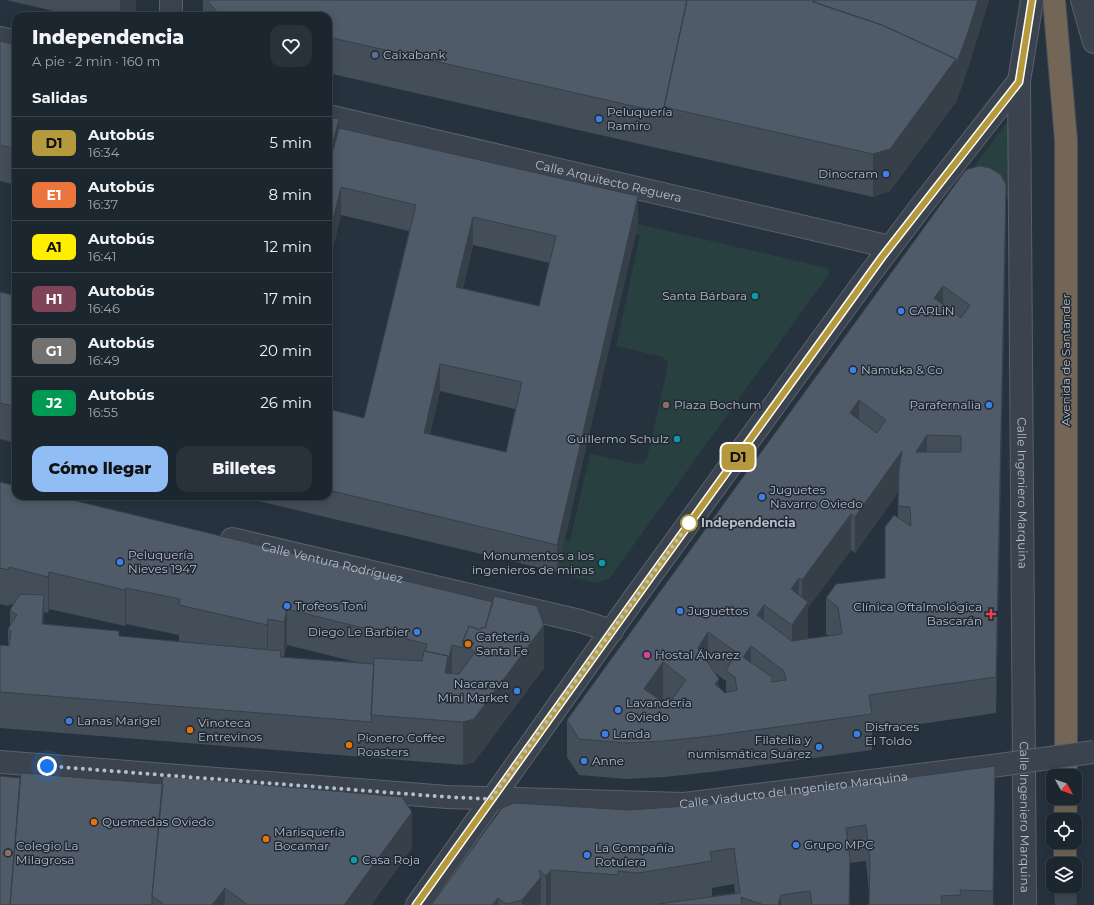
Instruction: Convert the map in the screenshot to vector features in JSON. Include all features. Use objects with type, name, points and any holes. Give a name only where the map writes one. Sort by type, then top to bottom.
[{"type":"highway","name":"Avenida de Santander","points":[[1054,0],[1066,140],[1066,769]]},
{"type":"street","points":[[171,0],[171,12]]},
{"type":"street","name":"Calle Ingeniero Marquina","points":[[1025,905],[1019,82],[1032,0]]},
{"type":"street","points":[[1082,0],[1094,42]]},
{"type":"street","points":[[0,38],[12,41]]},
{"type":"street","points":[[416,905],[890,247],[1019,82]]},
{"type":"street","name":"Calle Arquitecto Reguera","points":[[332,117],[890,247]]},
{"type":"street","name":"Calle Ventura Rodríguez","points":[[215,535],[580,621],[612,631]]},
{"type":"street","name":"Calle Viaducto del Ingeniero Marquina","points":[[0,762],[447,797],[684,804],[1094,752]]},
{"type":"green space","points":[[1010,121],[1010,202],[1004,196],[958,189],[1007,122]]},
{"type":"green space","name":"Plaza Bochum","points":[[638,224],[827,268],[830,271],[609,579],[595,583],[557,572],[565,540],[570,541],[590,454],[638,464],[643,463],[647,459],[668,365],[667,361],[663,357],[616,346],[640,236],[636,234]]},
{"type":"building","points":[[207,0],[687,0],[664,113],[332,38],[332,12],[216,11]]},
{"type":"building","points":[[687,0],[814,0],[813,2],[882,25],[956,59],[890,149],[873,154],[664,107]]},
{"type":"building","points":[[814,0],[978,0],[956,65],[956,59],[882,25],[814,2]]},
{"type":"building","points":[[0,41],[12,44],[12,148],[0,145]]},
{"type":"building","points":[[332,118],[339,119],[332,146]]},
{"type":"building","points":[[339,128],[638,196],[557,545],[332,491],[332,410],[364,418],[416,205],[341,187],[332,224],[332,154]],"holes":[[[473,217],[556,236],[539,306],[456,287]],[[440,364],[522,382],[506,452],[424,433]]]},
{"type":"building","points":[[980,166],[990,168],[1001,175],[1006,185],[996,677],[869,695],[872,714],[664,741],[626,743],[579,739],[567,720],[965,171]],"holes":[[[943,286],[970,305],[961,318],[934,298]],[[859,400],[886,420],[877,433],[850,413]],[[927,435],[961,436],[961,452],[916,452]],[[902,451],[899,469],[898,506],[910,507],[911,526],[894,515],[885,527],[885,578],[836,584],[826,598],[838,607],[842,634],[792,641],[757,615],[764,605],[792,625],[808,602],[791,589],[799,578],[802,580],[851,514],[855,517]],[[708,632],[736,652],[726,671],[735,677],[737,690],[725,693],[715,684],[719,679],[698,648]],[[751,646],[784,671],[786,680],[772,682],[772,677],[743,657]],[[663,662],[686,680],[668,705],[644,689]]]},
{"type":"building","points":[[0,292],[12,295],[12,406],[0,403]]},
{"type":"building","points":[[0,482],[12,485],[12,500],[72,500],[493,602],[485,628],[482,627],[480,630],[469,626],[463,641],[463,648],[452,645],[448,662],[448,656],[425,651],[427,644],[287,609],[284,622],[268,619],[267,625],[179,605],[180,599],[126,588],[125,590],[49,572],[48,577],[9,567],[9,570],[0,568]]},
{"type":"building","points":[[20,594],[44,595],[42,624],[119,631],[119,636],[281,651],[280,657],[374,664],[371,722],[0,692],[0,645],[9,646],[11,631],[8,629],[17,615],[10,610]]},
{"type":"building","points":[[494,596],[537,606],[544,625],[474,719],[463,722],[371,715],[374,658],[422,661],[424,651],[448,656],[445,673],[459,674],[475,652],[470,649],[474,643],[463,641],[469,626],[480,630],[482,627],[485,628]]},
{"type":"building","points":[[995,766],[993,891],[960,890],[961,895],[941,896],[942,905],[869,905],[870,860],[866,825],[846,828],[850,858],[849,905],[812,905],[810,891],[781,895],[778,905],[764,905],[741,897],[742,905],[658,905],[740,893],[734,848],[710,852],[712,861],[638,873],[618,871],[618,875],[551,870],[546,876],[539,870],[541,877],[522,900],[506,904],[498,898],[492,905],[431,905],[502,808],[514,803],[628,810],[703,805]]},
{"type":"building","points":[[21,773],[163,784],[152,904],[10,905]]},
{"type":"building","name":"Colegio La Milagrosa","points":[[0,776],[20,778],[10,905],[0,905]]},
{"type":"building","points":[[163,776],[402,797],[412,812],[344,905],[248,905],[225,888],[212,905],[165,905],[152,896]]},
{"type":"tunnel","points":[[1065,893],[1066,905]]},
{"type":"bus line","name":"D1","points":[[416,905],[882,257],[1019,82],[1032,0]]},
{"type":"place","name":"Caixabank","points":[[375,55]]},
{"type":"place","name":"Peluquería Ramiro","points":[[599,119]]},
{"type":"place","name":"Dinocram","points":[[886,174]]},
{"type":"place","name":"Santa Bárbara","points":[[755,296]]},
{"type":"place","name":"CARLiN","points":[[901,311]]},
{"type":"place","name":"Namuka & Co","points":[[853,370]]},
{"type":"place","name":"Plaza Bochum","points":[[666,405]]},
{"type":"place","name":"Parafernalia","points":[[989,405]]},
{"type":"place","name":"Guillermo Schulz","points":[[677,439]]},
{"type":"place","name":"Juguetes Navarro Oviedo","points":[[762,497]]},
{"type":"place","name":"Independencia","points":[[689,523]]},
{"type":"place","name":"Peluquería Nieves 1947","points":[[120,562]]},
{"type":"place","name":"Monumentos a los ingenieros de minas","points":[[602,563]]},
{"type":"place","name":"Trofeos Toni","points":[[287,606]]},
{"type":"place","name":"Juguettos","points":[[680,611]]},
{"type":"place","name":"Clínica Oftalmológica Bascarán","points":[[991,614]]},
{"type":"place","name":"Diego Le Barbier","points":[[417,632]]},
{"type":"place","name":"Cafetería Santa Fe","points":[[468,644]]},
{"type":"place","name":"Hostal Álvarez","points":[[647,655]]},
{"type":"place","name":"Nacarava Mini Market","points":[[517,691]]},
{"type":"place","name":"Lavandería Oviedo","points":[[618,710]]},
{"type":"place","name":"Lanas Marigel","points":[[69,721]]},
{"type":"place","name":"Vinoteca Entrevinos","points":[[190,730]]},
{"type":"place","name":"Landa","points":[[605,734]]},
{"type":"place","name":"Disfraces El Toldo","points":[[857,734]]},
{"type":"place","name":"Pionero Coffee Roasters","points":[[349,745]]},
{"type":"place","name":"Filatelia y numismática Suárez","points":[[819,747]]},
{"type":"place","name":"Anne","points":[[584,761]]},
{"type":"place","name":"Quemedas Oviedo","points":[[94,822]]},
{"type":"place","name":"Marisquería Bocamar","points":[[266,839]]},
{"type":"place","name":"Grupo MPC","points":[[796,845]]},
{"type":"place","name":"Colegio La Milagrosa","points":[[8,853]]},
{"type":"place","name":"La Compañía Rotulera","points":[[587,855]]},
{"type":"place","name":"Casa Roja","points":[[354,860]]},
{"type":"route","points":[[47,766],[447,797],[491,799],[690,522],[689,523]]}]
